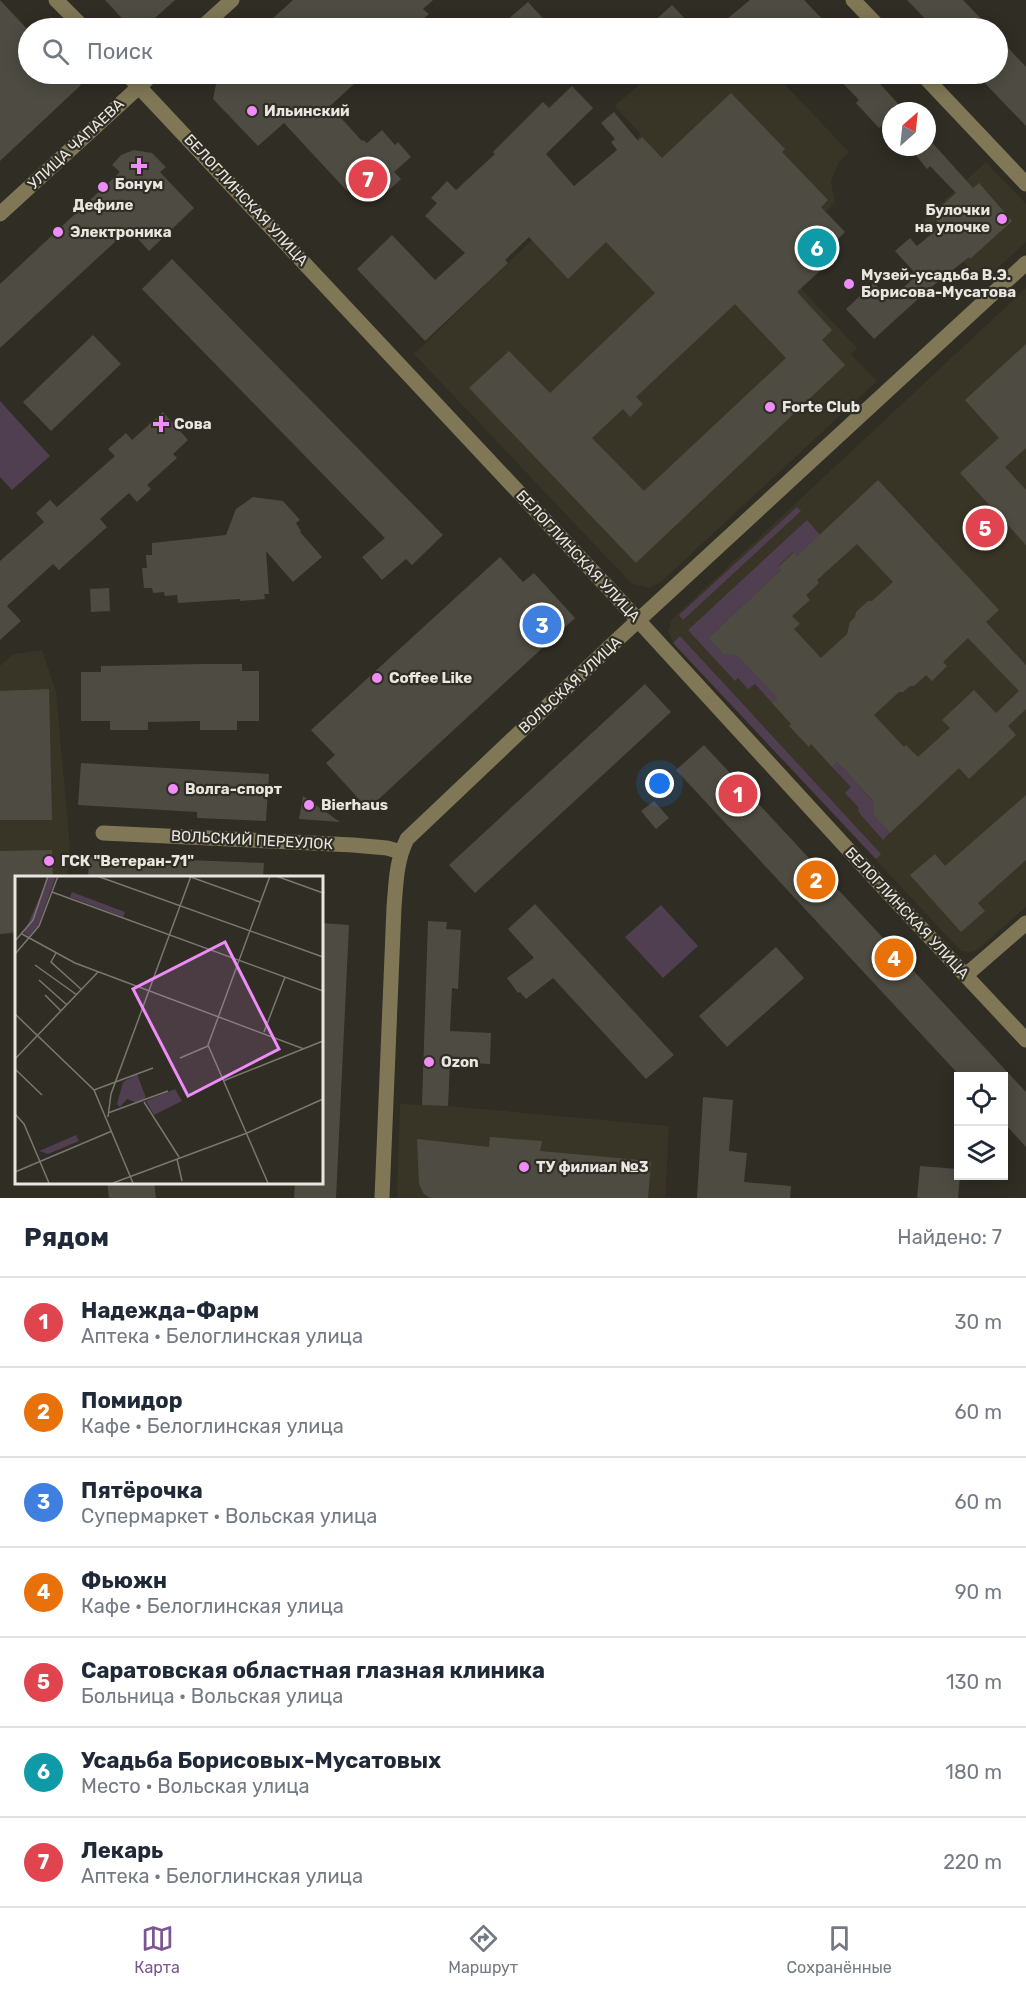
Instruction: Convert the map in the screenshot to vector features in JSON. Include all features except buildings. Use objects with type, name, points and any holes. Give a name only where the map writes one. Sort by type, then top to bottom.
[{"type":"street","points":[[56,0],[74,18]]},
{"type":"street","points":[[212,18],[232,0]]},
{"type":"street","points":[[853,0],[870,18]]},
{"type":"street","points":[[931,84],[1026,184]]},
{"type":"street","name":"УЛИЦА ЧАПАЕВА","points":[[0,214],[140,86]]},
{"type":"street","name":"БЕЛОГЛИНСКАЯ УЛИЦА","points":[[140,86],[1026,1040]]},
{"type":"street","name":"ВОЛЬСКАЯ УЛИЦА","points":[[400,852],[407,839],[1026,263]]},
{"type":"street","name":"ВОЛЬСКИЙ ПЕРЕУЛОК","points":[[103,833],[331,844],[387,848],[400,852]]},
{"type":"street","points":[[382,1198],[394,907],[400,852]]},
{"type":"street","points":[[966,975],[1026,923]]},
{"type":"shaded area","points":[[640,84],[784,84],[849,152],[839,162],[831,181],[835,203],[775,261],[857,348],[851,354],[877,381],[661,582],[649,588],[631,583],[414,354],[641,135],[615,106]]},
{"type":"shaded area","points":[[986,162],[1026,204],[1026,242],[983,282],[923,220]]},
{"type":"shaded area","points":[[1026,288],[1026,907],[976,951],[969,952],[961,951],[673,643],[668,631],[672,619]]},
{"type":"shaded area","points":[[0,401],[50,456],[12,490],[0,477]]},
{"type":"shaded area","points":[[797,507],[801,511],[683,620],[679,615]]},
{"type":"shaded area","points":[[807,520],[820,535],[797,556],[793,552],[778,566],[781,570],[709,637],[723,654],[732,649],[777,698],[772,703],[755,684],[748,689],[738,678],[735,681],[688,630]]},
{"type":"shaded area","points":[[680,636],[881,854],[876,859],[673,643]]},
{"type":"shaded area","points":[[42,650],[56,692],[70,847],[67,876],[15,876],[15,934],[0,934],[0,666],[13,654]]},
{"type":"shaded area","points":[[837,762],[878,807],[874,816],[888,831],[892,830],[883,840],[845,793],[851,787],[832,767]]},
{"type":"shaded area","points":[[661,905],[698,946],[663,978],[625,937]]},
{"type":"shaded area","points":[[400,1104],[448,1106],[669,1126],[665,1198],[397,1198]]},
{"type":"place","name":"Ильинский","points":[[252,111]]},
{"type":"place","name":"Бонум","points":[[139,166]]},
{"type":"place","name":"Лекарь","points":[[368,179]]},
{"type":"place","name":"Дефиле","points":[[103,187]]},
{"type":"place","name":"Булочки на улочке","points":[[1002,219]]},
{"type":"place","name":"Электроника","points":[[58,232]]},
{"type":"place","name":"Усадьба Борисовых-Мусатовых","points":[[817,248]]},
{"type":"place","name":"Музей-усадьба В.Э. Борисова-Мусатова","points":[[849,284]]},
{"type":"place","name":"Forte Club","points":[[770,407]]},
{"type":"place","name":"Сова","points":[[161,424]]},
{"type":"place","name":"Саратовская областная глазная клиника","points":[[985,528]]},
{"type":"place","name":"Пятёрочка","points":[[542,625]]},
{"type":"place","name":"Coffee Like","points":[[377,678]]},
{"type":"place","name":"Волга-спорт","points":[[173,789]]},
{"type":"place","name":"Надежда-Фарм","points":[[738,794]]},
{"type":"place","name":"Bierhaus","points":[[309,805]]},
{"type":"place","name":"ГСК \"Ветеран-71\"","points":[[49,861]]},
{"type":"place","name":"Помидор","points":[[816,880]]},
{"type":"place","name":"Фьюжн","points":[[894,958]]},
{"type":"place","name":"Ozon","points":[[429,1062]]},
{"type":"place","name":"ТУ филиал №3","points":[[524,1167]]}]
